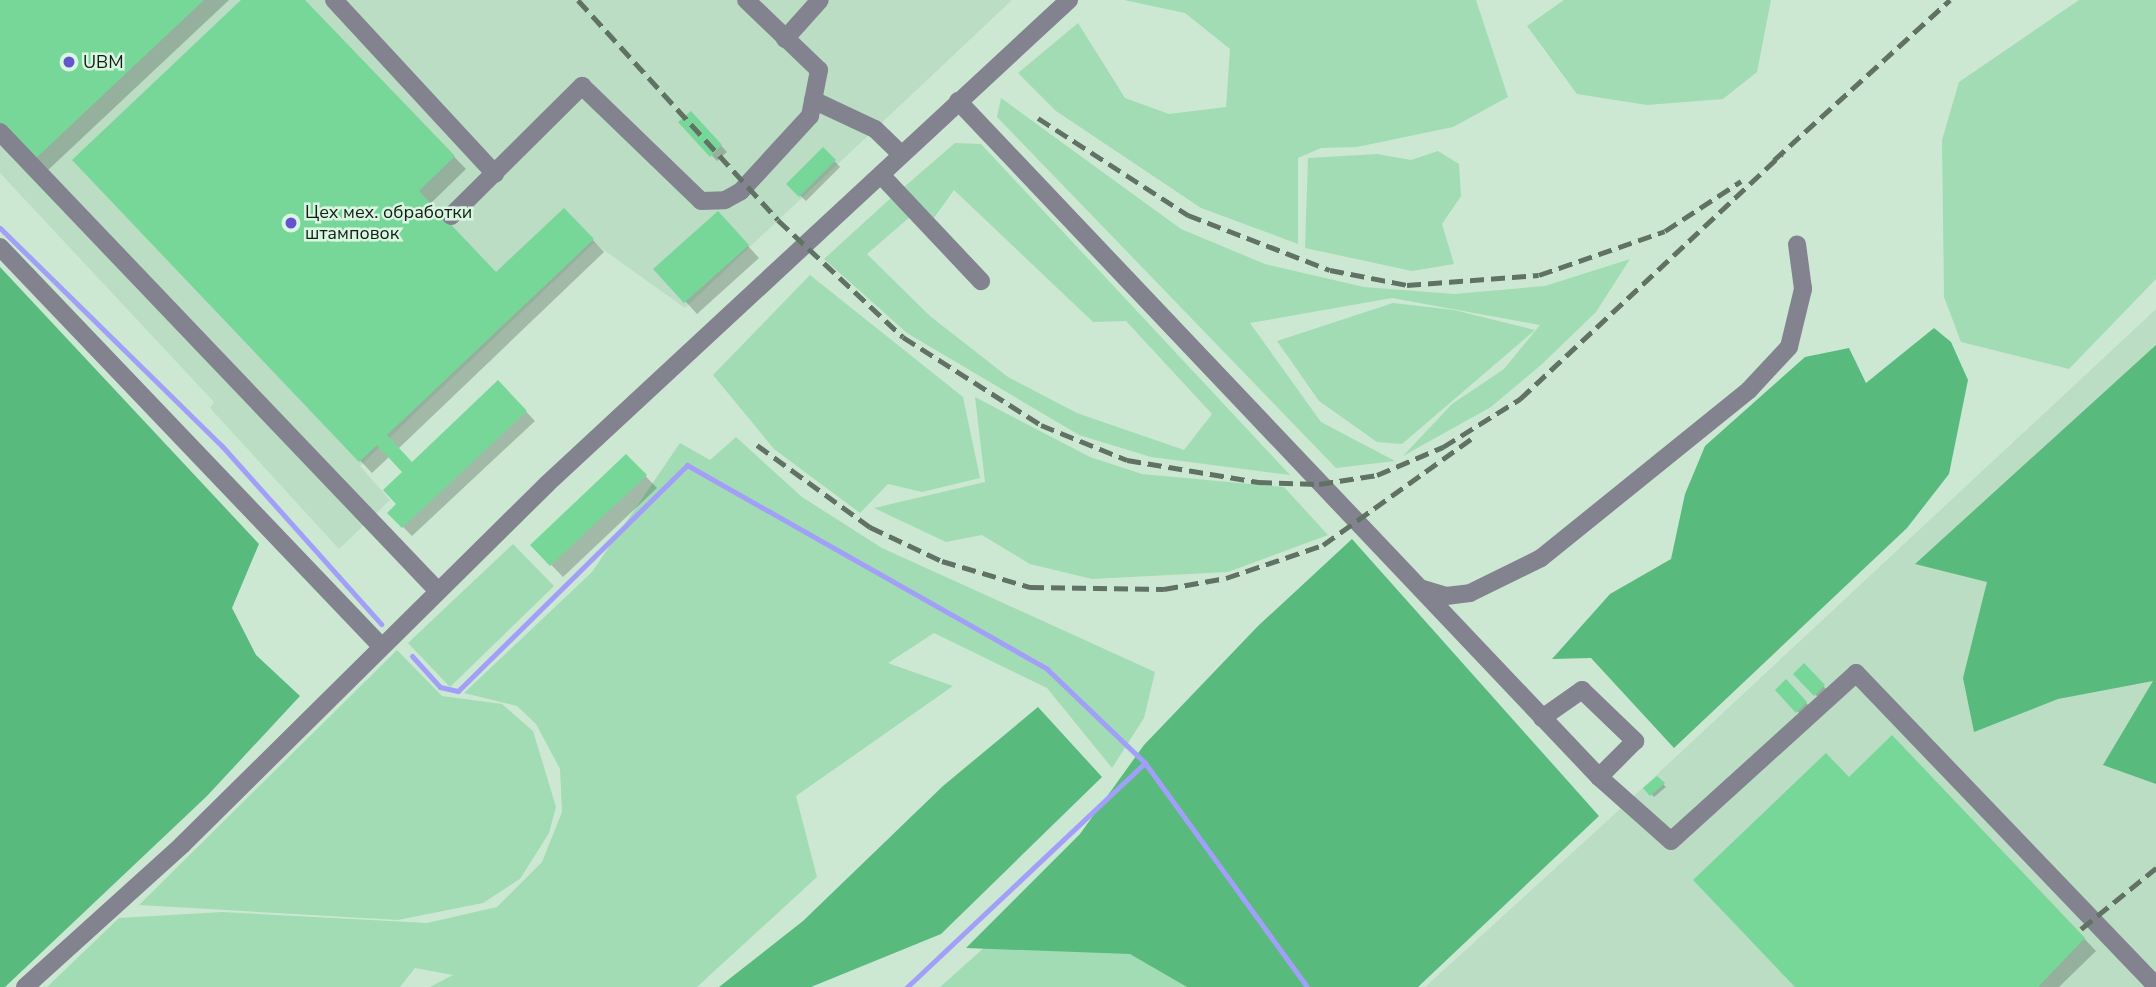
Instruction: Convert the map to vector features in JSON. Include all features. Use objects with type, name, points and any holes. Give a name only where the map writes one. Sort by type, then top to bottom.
[{"type":"street","points":[[334,0],[495,174]]},
{"type":"street","points":[[451,216],[582,86],[701,201],[725,200],[755,179],[810,116],[819,69],[746,0]]},
{"type":"street","points":[[785,39],[820,0]]},
{"type":"street","points":[[24,987],[182,845],[438,591],[958,101],[1069,0]]},
{"type":"street","points":[[813,100],[876,129],[902,155]]},
{"type":"street","points":[[958,101],[1542,719],[1599,777],[1671,841],[1856,673],[2156,986]]},
{"type":"street","points":[[0,132],[438,591]]},
{"type":"street","points":[[881,176],[981,281]]},
{"type":"street","points":[[1420,588],[1446,596],[1469,593],[1541,558],[1749,390],[1789,347],[1803,289],[1797,244]]},
{"type":"street","points":[[0,247],[381,646]]},
{"type":"street","points":[[1542,719],[1582,690],[1635,741],[1599,777]]},
{"type":"shaded area","points":[[0,0],[1012,0],[685,308],[594,243],[360,466],[390,500],[339,549],[210,408],[214,402],[0,173]]},
{"type":"shaded area","points":[[1124,0],[1476,0],[1508,97],[1453,127],[1357,147],[1321,148],[1298,158],[1298,244],[1201,208],[1056,111],[1018,73],[1078,23],[1125,98],[1169,114],[1226,107],[1230,49],[1185,13]]},
{"type":"shaded area","points":[[1564,0],[1771,0],[1757,72],[1723,99],[1647,105],[1577,94],[1527,26]]},
{"type":"shaded area","points":[[2079,0],[2156,0],[2156,279],[2069,369],[1961,342],[1944,297],[1942,140],[1959,82]]},
{"type":"shaded area","points":[[1001,98],[1181,229],[1265,264],[1364,287],[1454,294],[1545,286],[1630,259],[1596,312],[1541,365],[1491,407],[1403,456],[1452,404],[1504,369],[1540,325],[1392,298],[1250,323],[1321,422],[1395,461],[1336,468],[997,117]]},
{"type":"shaded area","points":[[955,143],[981,144],[1290,475],[1151,457],[1079,435],[907,333],[824,259],[893,196],[910,217],[867,254],[930,316],[1008,377],[1077,413],[1184,450],[1212,414],[1126,321],[1093,322],[954,190],[934,218],[904,187]]},
{"type":"shaded area","points":[[1438,151],[1459,164],[1461,196],[1442,224],[1454,264],[1412,271],[1305,248],[1308,158],[1377,154],[1411,160]]},
{"type":"shaded area","points":[[810,275],[963,397],[980,478],[922,492],[888,484],[860,513],[774,449],[713,375]]},
{"type":"shaded area","points":[[1393,303],[1454,310],[1535,330],[1402,444],[1377,442],[1319,401],[1277,341]]},
{"type":"shaded area","points":[[2156,309],[2156,987],[1425,987],[1607,821]]},
{"type":"shaded area","points":[[975,397],[1090,457],[1142,474],[1284,487],[1328,535],[1228,572],[1092,579],[1030,564],[982,535],[946,542],[874,508],[985,482]]},
{"type":"shaded area","points":[[736,437],[802,497],[882,548],[1155,672],[1144,718],[1112,768],[1047,688],[934,633],[888,663],[953,686],[796,796],[817,877],[697,987],[430,987],[453,975],[415,968],[400,987],[47,987],[119,918],[222,912],[427,923],[497,907],[542,862],[562,812],[560,769],[536,724],[517,706],[464,693],[592,572],[680,443],[710,460]]},
{"type":"shaded area","points":[[513,544],[554,586],[450,687],[408,643]]},
{"type":"shaded area","points":[[397,650],[442,696],[502,704],[533,731],[556,807],[549,833],[520,879],[483,903],[398,920],[139,905]]},
{"type":"shaded area","points":[[1013,922],[1153,934],[1236,987],[940,987]]},
{"type":"green space","points":[[0,267],[259,544],[232,608],[256,655],[300,696],[207,796],[5,987],[0,987]]},
{"type":"green space","points":[[1934,328],[1951,342],[1968,380],[1949,474],[1907,528],[1674,748],[1591,658],[1552,659],[1610,594],[1671,559],[1685,494],[1705,446],[1805,357],[1849,348],[1866,383]]},
{"type":"green space","points":[[2156,345],[2156,784],[2103,765],[2153,681],[2058,699],[1974,732],[1963,678],[1987,582],[1915,564]]},
{"type":"green space","points":[[1352,539],[1599,816],[1418,987],[1187,987],[1130,954],[966,948],[1080,834],[1144,745],[1258,626]]},
{"type":"green space","points":[[1038,707],[1102,777],[941,934],[811,987],[719,987],[803,921],[943,786]]},
{"type":"building","name":"UBM","points":[[0,0],[204,0],[34,160],[0,124]]},
{"type":"building","name":"Цех мех. обработки штамповок","points":[[241,0],[305,0],[455,156],[419,191],[496,272],[564,208],[594,239],[387,435],[412,462],[498,380],[527,411],[402,528],[387,513],[396,504],[383,490],[402,472],[377,445],[359,462],[72,160]]},
{"type":"building","points":[[691,111],[722,145],[710,157],[678,122]]},
{"type":"building","points":[[823,147],[836,160],[799,197],[786,184]]},
{"type":"building","points":[[718,211],[749,245],[684,303],[653,269]]},
{"type":"building","points":[[626,454],[647,475],[550,566],[530,545]]},
{"type":"building","points":[[1804,663],[1825,685],[1814,696],[1793,674]]},
{"type":"building","points":[[1786,679],[1807,702],[1796,713],[1775,690]]},
{"type":"building","points":[[1892,735],[2085,938],[2038,987],[1795,987],[1693,880],[1826,753],[1849,777]]},
{"type":"building","points":[[1657,776],[1665,783],[1650,796],[1643,788]]},
{"type":"waterway","points":[[0,228],[222,446],[381,624]]},
{"type":"waterway","points":[[412,656],[440,687],[458,691],[687,465],[1047,669],[1145,763],[1307,987]]},
{"type":"waterway","points":[[907,987],[1145,763]]},
{"type":"railway","points":[[578,0],[778,220],[903,337],[1041,425],[1127,460],[1258,482],[1319,484],[1377,475],[1443,447],[1520,399],[1782,154]]},
{"type":"railway","points":[[1774,160],[1950,0]]},
{"type":"railway","points":[[1038,118],[1188,215],[1330,270],[1407,285],[1539,275],[1665,231],[1741,181]]},
{"type":"railway","points":[[757,445],[870,527],[942,561],[1030,587],[1164,589],[1226,578],[1323,545],[1471,439]]},
{"type":"railway","points":[[2081,929],[2156,868]]},
{"type":"place","name":"UBM","points":[[69,62]]},
{"type":"place","name":"Цех мех. обработки штамповок","points":[[291,223]]}]
